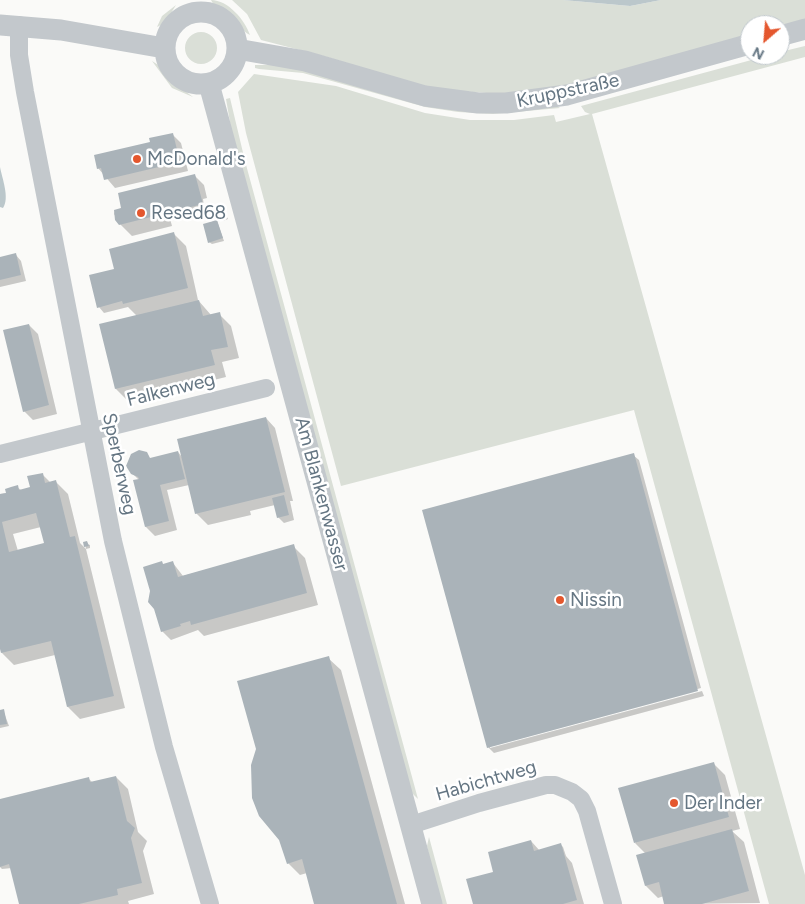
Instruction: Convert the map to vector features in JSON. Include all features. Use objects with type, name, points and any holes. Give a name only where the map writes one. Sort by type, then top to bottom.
[{"type":"street","points":[[193,6],[224,19],[236,38],[235,60],[229,71],[220,79],[209,84],[187,82],[178,76],[165,58],[166,36],[172,25],[193,6]]},
{"type":"street","points":[[9,25],[164,48]]},
{"type":"street","name":"Sperberweg","points":[[9,25],[19,55],[90,432],[115,549],[153,703],[210,904]]},
{"type":"street","points":[[790,33],[805,29]]},
{"type":"street","name":"Kruppstraße","points":[[237,49],[305,61],[425,96],[469,103],[506,103],[567,95],[740,47]]},
{"type":"street","name":"Am Blankenwasser","points":[[209,84],[432,904]]},
{"type":"street","name":"Falkenweg","points":[[0,454],[266,388]]},
{"type":"street","name":"Habichtweg","points":[[411,825],[546,785],[565,788],[581,799],[587,811],[613,904]]},
{"type":"shaded area","points":[[211,0],[224,3],[235,12],[248,29],[250,35],[243,30],[233,17],[217,7]]},
{"type":"shaded area","points":[[232,0],[563,0],[630,6],[661,0],[805,0],[805,21],[790,23],[790,15],[740,15],[740,39],[600,79],[514,95],[432,89],[327,57],[261,40],[247,14]]},
{"type":"shaded area","points":[[563,0],[661,0],[630,6]]},
{"type":"shaded area","points":[[176,5],[165,23],[157,27],[162,16]]},
{"type":"shaded area","points":[[201,32],[212,37],[217,48],[212,59],[201,64],[190,59],[185,48],[190,37]]},
{"type":"shaded area","points":[[805,46],[805,57],[790,61],[790,50]]},
{"type":"shaded area","points":[[152,61],[160,66],[172,81],[193,97],[172,88]]},
{"type":"shaded area","points":[[740,63],[740,65],[775,65],[592,114],[805,875],[805,904],[769,904],[634,410],[341,486],[246,133],[238,92],[254,74],[336,86],[425,113],[470,120],[514,120],[554,115],[556,122],[590,114],[585,112],[581,106]]},
{"type":"shaded area","points":[[255,65],[274,65],[555,105],[560,108],[493,114],[458,112],[425,107],[303,73],[259,69],[255,68]]},
{"type":"shaded area","points":[[230,98],[245,161],[418,799],[411,792],[233,140],[226,99]]},
{"type":"shaded area","points":[[0,167],[6,194],[3,208],[0,207]]},
{"type":"shaded area","points":[[429,837],[447,904],[440,904],[427,846]]},
{"type":"building","name":"McDonald's","points":[[173,133],[180,162],[104,180],[101,168],[97,169],[94,155],[150,142],[149,138]]},
{"type":"building","points":[[195,174],[203,204],[119,225],[115,220],[114,210],[121,208],[118,193]]},
{"type":"building","points":[[224,210],[226,217],[219,219],[218,211]]},
{"type":"building","points":[[217,220],[223,238],[208,243],[203,224]]},
{"type":"building","points":[[174,232],[188,288],[123,304],[122,301],[97,308],[89,275],[114,269],[109,249]]},
{"type":"building","points":[[16,253],[21,275],[0,280],[0,257]]},
{"type":"building","points":[[199,300],[203,316],[220,312],[228,347],[211,350],[215,365],[115,389],[99,324]]},
{"type":"building","points":[[29,324],[49,405],[23,412],[3,330]]},
{"type":"building","points":[[266,417],[285,492],[195,514],[177,439]]},
{"type":"building","points":[[139,450],[147,452],[150,458],[178,451],[185,479],[160,485],[169,521],[145,527],[133,480],[139,479],[131,474],[126,466],[131,454]]},
{"type":"building","name":"Nissin","points":[[634,453],[698,691],[487,748],[422,510]]},
{"type":"building","points":[[43,473],[45,483],[56,480],[70,537],[75,536],[114,696],[67,707],[51,641],[1,653],[0,494],[6,493],[5,489],[18,485],[19,490],[30,487],[27,476]],"holes":[[[36,513],[44,543],[9,552],[2,522]]]},
{"type":"building","points":[[284,495],[289,515],[277,518],[272,498]]},
{"type":"building","points":[[87,541],[89,546],[84,547],[83,542]]},
{"type":"building","points":[[294,544],[307,593],[191,625],[190,621],[161,632],[154,609],[148,602],[150,591],[143,567],[162,561],[163,564],[173,561],[178,577]]},
{"type":"building","points":[[329,656],[397,904],[314,904],[302,859],[287,864],[279,840],[259,816],[252,798],[251,765],[256,749],[237,681]]},
{"type":"building","points":[[4,709],[7,724],[0,725],[0,710]]},
{"type":"building","name":"Der Inder","points":[[714,762],[729,817],[634,843],[618,788]]},
{"type":"building","points":[[116,776],[127,821],[135,828],[131,838],[142,883],[117,889],[118,895],[79,904],[19,904],[9,864],[0,867],[0,799],[89,777],[90,782]]},
{"type":"building","points":[[732,829],[749,891],[702,904],[664,904],[659,882],[645,886],[636,855]]},
{"type":"building","points":[[531,840],[534,851],[561,843],[577,900],[563,904],[473,904],[466,879],[493,872],[488,852]]},
{"type":"place","name":"McDonald's","points":[[137,159]]},
{"type":"place","name":"Resed68","points":[[141,213]]},
{"type":"place","name":"Nissin","points":[[560,600]]},
{"type":"place","name":"Der Inder","points":[[674,803]]}]
